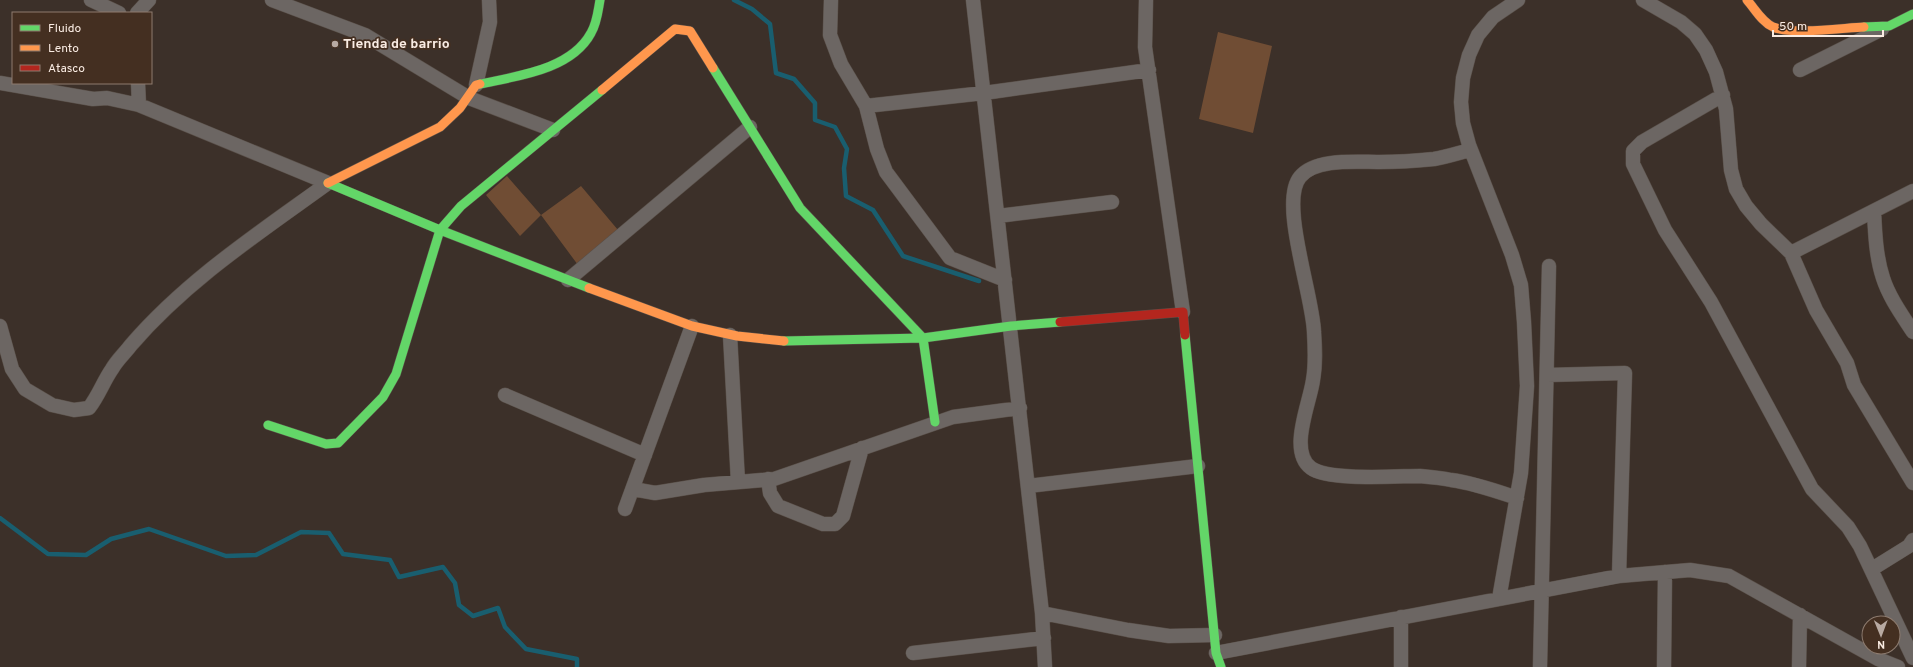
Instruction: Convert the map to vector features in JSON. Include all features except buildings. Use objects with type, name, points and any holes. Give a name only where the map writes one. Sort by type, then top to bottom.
[{"type":"street","points":[[91,0],[117,12]]},
{"type":"street","points":[[138,12],[149,0]]},
{"type":"street","points":[[272,0],[366,34],[469,98],[553,130]]},
{"type":"street","points":[[0,326],[12,369],[25,389],[52,405],[74,410],[89,408],[98,396],[112,368],[132,344],[177,297],[239,247],[328,184],[440,127],[453,116],[469,98],[476,85],[490,22],[489,0]]},
{"type":"street","points":[[476,85],[548,67],[570,56],[588,38],[596,21],[600,0]]},
{"type":"street","points":[[831,0],[830,35],[840,64],[866,106],[877,149],[886,172],[950,258],[1005,280]]},
{"type":"street","points":[[973,0],[1020,408],[1042,613],[1045,667]]},
{"type":"street","points":[[1146,0],[1145,47],[1183,312],[1216,652],[1221,667]]},
{"type":"street","points":[[1499,599],[1521,473],[1527,386],[1521,285],[1512,255],[1470,150],[1463,122],[1461,102],[1463,78],[1469,56],[1478,35],[1493,17],[1518,0]]},
{"type":"street","points":[[1643,0],[1680,22],[1695,34],[1706,50],[1713,65],[1722,95],[1730,135],[1731,170],[1736,189],[1746,206],[1761,224],[1791,253],[1816,310],[1847,363],[1854,384],[1913,483]]},
{"type":"street","points":[[1748,0],[1766,22],[1774,26],[1792,30],[1889,26]]},
{"type":"street","points":[[1800,70],[1913,14]]},
{"type":"street","points":[[268,425],[326,444],[338,443],[383,397],[396,374],[440,230],[461,206],[676,29],[690,31],[800,208],[923,338],[936,422]]},
{"type":"street","points":[[866,106],[984,93],[1149,70]]},
{"type":"street","points":[[0,83],[93,99],[107,98],[140,105],[440,230],[568,280],[692,326],[730,334],[790,342],[923,338],[1011,326],[1183,312]]},
{"type":"street","points":[[138,84],[140,105]]},
{"type":"street","points":[[1722,95],[1636,146],[1633,151],[1633,164],[1665,230],[1711,302],[1812,489],[1848,527],[1872,569],[1913,658]]},
{"type":"street","points":[[568,280],[750,127]]},
{"type":"street","points":[[1470,150],[1435,159],[1342,162],[1318,166],[1308,170],[1299,177],[1293,194],[1293,222],[1311,303],[1315,360],[1313,381],[1302,428],[1301,451],[1307,464],[1318,472],[1350,476],[1423,476],[1476,485],[1517,498]]},
{"type":"street","points":[[1791,253],[1913,191]]},
{"type":"street","points":[[998,216],[1112,202]]},
{"type":"street","points":[[1874,211],[1877,249],[1883,278],[1893,300],[1913,332]]},
{"type":"street","points":[[1540,667],[1549,266]]},
{"type":"street","points":[[626,509],[692,326]]},
{"type":"street","points":[[730,334],[738,482]]},
{"type":"street","points":[[1547,375],[1625,373],[1619,576]]},
{"type":"street","points":[[505,395],[645,455]]},
{"type":"street","points":[[633,489],[655,493],[704,485],[768,479],[952,417],[1020,408]]},
{"type":"street","points":[[768,479],[770,493],[778,506],[823,524],[835,524],[843,516],[862,448]]},
{"type":"street","points":[[1028,486],[1198,466]]},
{"type":"street","points":[[1872,569],[1909,546],[1913,540]]},
{"type":"street","points":[[1216,652],[1619,576],[1690,570],[1729,576],[1878,659],[1898,667]]},
{"type":"street","points":[[1664,667],[1665,572]]},
{"type":"street","points":[[1042,613],[1128,630],[1169,636],[1215,635]]},
{"type":"street","points":[[1799,667],[1800,615]]},
{"type":"street","points":[[1401,617],[1401,667]]},
{"type":"street","points":[[913,653],[1044,638]]},
{"type":"shaded area","points":[[1218,32],[1272,46],[1253,133],[1199,119]]},
{"type":"shaded area","points":[[507,176],[541,215],[520,236],[486,195]]},
{"type":"shaded area","points":[[581,186],[618,230],[578,265],[541,215]]},
{"type":"waterway","points":[[734,0],[752,9],[770,24],[776,73],[794,79],[815,103],[815,120],[835,127],[847,149],[844,168],[846,196],[873,210],[903,256],[979,281]]},
{"type":"waterway","points":[[0,518],[48,554],[86,555],[111,539],[149,529],[226,556],[256,555],[301,532],[329,533],[343,554],[390,560],[399,577],[443,567],[455,583],[459,605],[473,616],[498,608],[505,627],[526,649],[577,659],[577,667]]},
{"type":"traffic: fast","points":[[480,84],[510,78],[542,69],[557,63],[570,55],[582,45],[591,33],[596,21],[600,0]]},
{"type":"traffic: fast","points":[[1864,27],[1889,26],[1913,14]]},
{"type":"traffic: fast","points":[[713,68],[800,208],[923,338],[935,422]]},
{"type":"traffic: fast","points":[[268,425],[326,444],[338,443],[383,397],[396,374],[440,230],[461,206],[602,90]]},
{"type":"traffic: fast","points":[[328,183],[440,230],[589,288]]},
{"type":"traffic: fast","points":[[784,341],[923,338],[1011,326],[1060,322]]},
{"type":"traffic: fast","points":[[1185,335],[1216,653],[1221,667]]},
{"type":"traffic: slow","points":[[1747,0],[1765,22],[1773,27],[1781,29],[1804,31],[1864,27]]},
{"type":"traffic: slow","points":[[602,90],[675,29],[690,31],[713,68]]},
{"type":"traffic: slow","points":[[328,183],[440,127],[460,108],[476,85],[480,84]]},
{"type":"traffic: slow","points":[[589,288],[692,326],[737,336],[784,341]]},
{"type":"traffic: jam","points":[[1060,322],[1183,312],[1185,335]]},
{"type":"place","name":"Tienda de barrio","points":[[335,44]]}]
